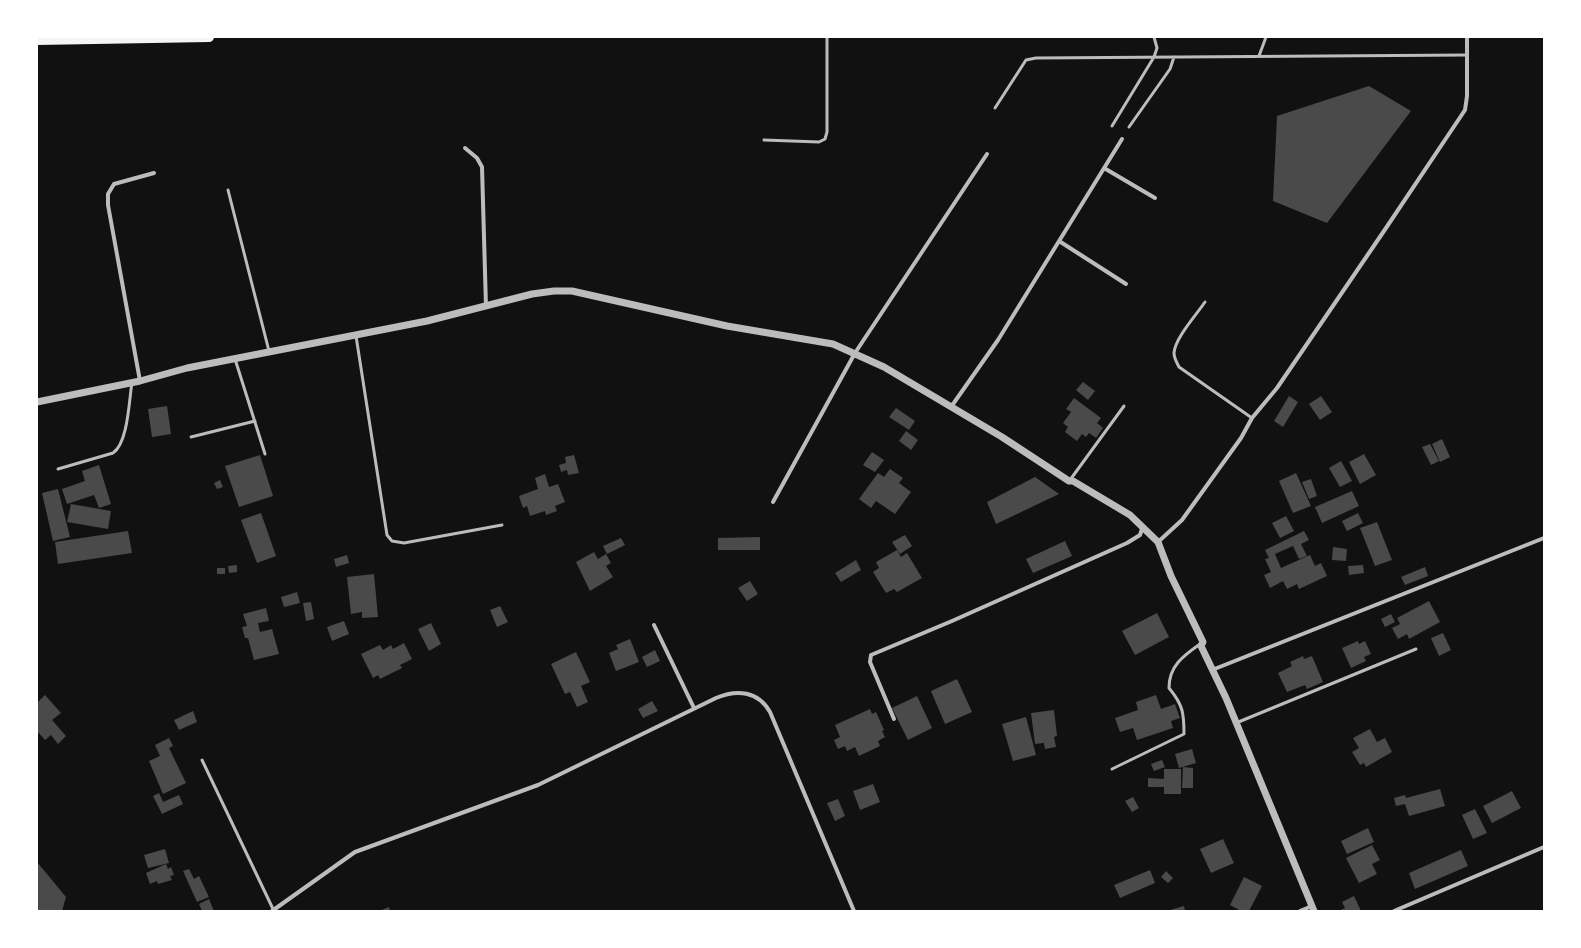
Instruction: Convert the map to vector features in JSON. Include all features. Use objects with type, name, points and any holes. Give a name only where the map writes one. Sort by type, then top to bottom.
[{"type":"main road","points":[[37,40],[209,37]]},
{"type":"street","points":[[1158,542],[1182,520],[1241,438],[1252,418],[1276,388],[1465,110],[1467,96],[1467,37]]},
{"type":"street","points":[[951,407],[998,340],[1122,139]]},
{"type":"street","points":[[466,148],[477,158],[482,167],[486,307]]},
{"type":"street","points":[[773,502],[855,353],[987,154]]},
{"type":"street","points":[[1104,168],[1155,198]]},
{"type":"street","points":[[140,381],[108,206],[108,194],[114,184],[154,173]]},
{"type":"street","points":[[1059,241],[1126,284]]},
{"type":"street","points":[[37,402],[140,381],[187,368],[356,336],[486,307],[532,294],[554,291],[572,291],[727,326],[833,344],[884,367],[1042,462],[1069,482],[1073,481],[1113,504],[1143,525],[1158,542],[1171,576],[1204,642],[1201,646],[1236,723],[1313,909],[1300,911]]},
{"type":"street","points":[[894,719],[870,662],[871,655],[1127,543],[1140,535],[1143,525]]},
{"type":"street","points":[[1212,670],[1544,538]]},
{"type":"street","points":[[654,625],[694,708]]},
{"type":"street","points":[[272,910],[355,852],[538,785],[694,708],[725,694],[733,693],[749,694],[758,697],[765,704],[854,911]]},
{"type":"street","points":[[1394,911],[1544,848]]},
{"type":"lane","points":[[764,140],[819,142],[826,139],[827,37]]},
{"type":"lane","points":[[1112,126],[1154,57],[1156,48],[1154,37]]},
{"type":"lane","points":[[1259,56],[1266,37]]},
{"type":"lane","points":[[995,108],[1026,60],[1036,58],[1467,55]]},
{"type":"lane","points":[[1129,127],[1170,69],[1174,56]]},
{"type":"lane","points":[[228,190],[270,352]]},
{"type":"lane","points":[[1205,302],[1176,344],[1174,353],[1175,360],[1179,367],[1252,418]]},
{"type":"lane","points":[[356,336],[387,536],[392,541],[404,543],[502,525]]},
{"type":"lane","points":[[235,360],[265,454]]},
{"type":"lane","points":[[58,469],[112,453],[118,449],[123,439],[132,382]]},
{"type":"lane","points":[[1069,482],[1124,406]]},
{"type":"lane","points":[[191,437],[255,421]]},
{"type":"lane","points":[[1112,769],[1184,734],[1185,718],[1178,699],[1169,688],[1169,676],[1178,660],[1204,642]]},
{"type":"lane","points":[[1236,723],[1416,649]]},
{"type":"lane","points":[[202,760],[272,910]]},
{"type":"building","points":[[1369,86],[1411,111],[1327,223],[1273,201],[1277,116]]},
{"type":"building","points":[[1083,382],[1095,391],[1088,400],[1076,390]]},
{"type":"building","points":[[1289,396],[1298,402],[1283,427],[1274,421]]},
{"type":"building","points":[[1321,396],[1332,412],[1320,420],[1309,404]]},
{"type":"building","points":[[1074,398],[1101,418],[1097,423],[1103,428],[1096,438],[1089,433],[1086,437],[1082,434],[1077,441],[1065,432],[1068,427],[1063,423],[1071,412],[1066,409]]},
{"type":"building","points":[[167,406],[171,434],[152,437],[148,409]]},
{"type":"building","points":[[896,408],[915,421],[909,430],[889,417]]},
{"type":"building","points":[[906,431],[918,440],[911,450],[899,441]]},
{"type":"building","points":[[1442,439],[1450,457],[1440,462],[1432,444]]},
{"type":"building","points":[[1430,444],[1439,461],[1431,465],[1422,447]]},
{"type":"building","points":[[872,452],[884,460],[875,472],[863,465]]},
{"type":"building","points":[[1364,454],[1376,475],[1360,484],[1349,462]]},
{"type":"building","points":[[260,455],[273,496],[239,507],[225,466]]},
{"type":"building","points":[[574,455],[579,473],[568,475],[567,470],[561,472],[559,465],[566,463],[565,457]]},
{"type":"building","points":[[1341,461],[1352,481],[1340,487],[1329,468]]},
{"type":"building","points":[[99,465],[111,504],[99,508],[94,495],[67,504],[62,489],[85,481],[82,471]]},
{"type":"building","points":[[890,469],[903,478],[899,483],[911,492],[895,514],[876,501],[871,508],[859,499],[878,473],[884,477]]},
{"type":"building","points":[[1296,473],[1311,506],[1293,513],[1279,481]]},
{"type":"building","points":[[545,474],[549,487],[558,484],[565,502],[555,506],[557,511],[546,515],[545,511],[530,516],[527,506],[523,508],[519,496],[538,489],[535,478]]},
{"type":"building","points":[[1035,477],[1059,494],[996,524],[987,502]]},
{"type":"building","points":[[1311,479],[1317,496],[1309,499],[1302,482]]},
{"type":"building","points":[[220,480],[223,487],[217,489],[214,483]]},
{"type":"building","points":[[58,489],[70,537],[53,541],[42,493]]},
{"type":"building","points":[[1352,491],[1359,506],[1322,523],[1315,507]]},
{"type":"building","points":[[71,504],[111,511],[108,529],[67,522]]},
{"type":"building","points":[[261,513],[276,556],[257,563],[241,520]]},
{"type":"building","points":[[1358,513],[1363,523],[1347,531],[1342,521]]},
{"type":"building","points":[[1286,516],[1294,531],[1280,538],[1272,523]]},
{"type":"building","points":[[1377,522],[1392,560],[1375,566],[1360,528]]},
{"type":"building","points":[[128,531],[132,553],[58,564],[55,542]]},
{"type":"building","points":[[1304,531],[1309,540],[1301,544],[1307,556],[1299,559],[1293,546],[1275,554],[1281,568],[1310,555],[1315,566],[1321,563],[1327,576],[1299,589],[1297,584],[1287,589],[1283,581],[1270,588],[1264,575],[1271,572],[1265,559],[1269,558],[1265,550]]},
{"type":"building","points":[[905,535],[912,546],[900,554],[892,542]]},
{"type":"building","points":[[760,537],[760,550],[718,550],[718,538]]},
{"type":"building","points":[[621,538],[625,545],[607,554],[603,546]]},
{"type":"building","points":[[1065,541],[1072,556],[1033,573],[1026,559]]},
{"type":"building","points":[[1333,547],[1347,549],[1346,561],[1332,560]]},
{"type":"building","points":[[897,550],[901,557],[907,553],[922,578],[897,592],[894,589],[886,593],[873,572],[879,568],[876,562]]},
{"type":"building","points":[[594,552],[598,559],[606,554],[611,563],[606,566],[613,577],[590,591],[576,562]]},
{"type":"building","points":[[347,555],[349,563],[336,567],[334,559]]},
{"type":"building","points":[[856,560],[861,570],[841,582],[835,573]]},
{"type":"building","points":[[237,565],[237,572],[229,573],[228,566]]},
{"type":"building","points":[[1363,565],[1364,573],[1349,575],[1348,566]]},
{"type":"building","points":[[1425,567],[1428,576],[1405,585],[1401,577]]},
{"type":"building","points":[[217,568],[225,568],[225,574],[217,574]]},
{"type":"building","points":[[374,574],[378,617],[362,618],[362,612],[351,614],[347,577]]},
{"type":"building","points":[[750,581],[758,594],[747,601],[738,588]]},
{"type":"building","points":[[297,592],[300,603],[284,607],[281,597]]},
{"type":"building","points":[[1429,601],[1440,622],[1409,639],[1407,634],[1398,639],[1392,628],[1400,624],[1397,618]]},
{"type":"building","points":[[311,602],[314,619],[306,621],[303,603]]},
{"type":"building","points":[[500,606],[508,622],[497,627],[490,610]]},
{"type":"building","points":[[266,608],[269,621],[258,623],[260,632],[272,629],[279,654],[254,660],[248,638],[245,638],[242,627],[247,626],[243,614]]},
{"type":"building","points":[[1157,613],[1169,637],[1135,655],[1122,631]]},
{"type":"building","points":[[1391,614],[1395,622],[1385,627],[1381,619]]},
{"type":"building","points":[[344,621],[349,634],[332,641],[327,627]]},
{"type":"building","points":[[431,623],[441,644],[429,651],[418,629]]},
{"type":"building","points":[[1443,633],[1451,650],[1439,656],[1431,638]]},
{"type":"building","points":[[630,639],[639,662],[616,671],[609,653],[618,649],[616,645]]},
{"type":"building","points":[[1358,641],[1359,644],[1365,641],[1371,654],[1364,657],[1366,661],[1351,668],[1342,648]]},
{"type":"building","points":[[404,643],[412,659],[400,665],[402,668],[380,679],[378,675],[373,678],[361,654],[380,645],[383,650],[391,645],[393,649]]},
{"type":"building","points":[[655,650],[660,661],[647,667],[642,657]]},
{"type":"building","points":[[576,652],[590,682],[581,686],[588,702],[577,707],[570,692],[565,694],[551,664]]},
{"type":"building","points":[[1303,656],[1304,659],[1312,656],[1323,682],[1307,689],[1305,685],[1287,692],[1278,673],[1292,666],[1290,662]]},
{"type":"building","points":[[957,679],[972,712],[945,724],[931,691]]},
{"type":"building","points":[[45,695],[61,713],[52,720],[66,736],[58,744],[51,735],[45,740],[37,731],[37,703]]},
{"type":"building","points":[[1156,695],[1161,709],[1175,704],[1180,718],[1171,721],[1173,728],[1137,740],[1133,728],[1120,732],[1115,718],[1138,710],[1136,702]]},
{"type":"building","points":[[917,696],[932,728],[908,740],[892,708]]},
{"type":"building","points":[[652,701],[658,711],[643,718],[638,709]]},
{"type":"building","points":[[870,709],[872,714],[876,712],[884,730],[882,731],[885,737],[878,741],[880,746],[859,756],[855,747],[847,751],[845,746],[838,749],[834,740],[840,737],[835,725]]},
{"type":"building","points":[[1054,710],[1057,736],[1054,737],[1056,747],[1045,749],[1044,743],[1035,744],[1031,713]]},
{"type":"building","points":[[193,711],[197,722],[179,730],[174,720]]},
{"type":"building","points":[[1026,717],[1036,755],[1013,761],[1002,724]]},
{"type":"building","points":[[1370,729],[1377,742],[1385,738],[1392,752],[1366,767],[1364,763],[1360,765],[1352,752],[1359,748],[1353,738]]},
{"type":"building","points":[[169,738],[173,746],[169,748],[186,783],[163,794],[149,761],[160,756],[155,745]]},
{"type":"building","points":[[1192,749],[1196,763],[1179,768],[1175,754]]},
{"type":"building","points":[[1162,760],[1165,767],[1154,771],[1151,764]]},
{"type":"building","points":[[1183,767],[1193,768],[1193,788],[1182,788]]},
{"type":"building","points":[[1164,769],[1181,769],[1181,794],[1164,794],[1164,787],[1148,787],[1148,778],[1164,779]]},
{"type":"building","points":[[873,784],[880,802],[860,810],[853,791]]},
{"type":"building","points":[[1440,789],[1445,806],[1409,816],[1405,804],[1396,806],[1394,798],[1405,795],[1406,798]]},
{"type":"building","points":[[1512,791],[1521,808],[1492,823],[1483,806]]},
{"type":"building","points":[[159,793],[163,802],[179,795],[183,804],[162,814],[153,796]]},
{"type":"building","points":[[1133,797],[1139,808],[1132,812],[1125,801]]},
{"type":"building","points":[[838,799],[845,816],[835,821],[827,803]]},
{"type":"building","points":[[1475,809],[1487,833],[1473,839],[1462,815]]},
{"type":"building","points":[[1368,828],[1374,842],[1347,854],[1341,841]]},
{"type":"building","points":[[1223,839],[1234,863],[1211,873],[1200,849]]},
{"type":"building","points":[[1372,845],[1380,860],[1372,864],[1377,874],[1359,883],[1346,858]]},
{"type":"building","points":[[165,849],[169,863],[148,868],[144,855]]},
{"type":"building","points":[[1461,850],[1468,866],[1415,889],[1409,873]]},
{"type":"building","points":[[37,862],[66,897],[62,911],[37,911]]},
{"type":"building","points":[[166,864],[168,869],[171,867],[174,875],[170,876],[172,880],[158,884],[157,881],[150,884],[146,873]]},
{"type":"building","points":[[189,869],[194,879],[199,876],[209,897],[197,902],[183,871]]},
{"type":"building","points":[[1150,870],[1155,883],[1120,898],[1114,885]]},
{"type":"building","points":[[1166,871],[1173,878],[1168,883],[1161,877]]},
{"type":"building","points":[[1244,877],[1262,886],[1249,911],[1241,911],[1230,905]]},
{"type":"building","points":[[1354,896],[1361,911],[1338,911],[1345,908],[1342,902]]},
{"type":"building","points":[[209,899],[214,911],[202,911],[199,904]]},
{"type":"building","points":[[1184,906],[1185,911],[1170,911],[1170,910]]},
{"type":"building","points":[[389,907],[390,911],[379,911]]}]
